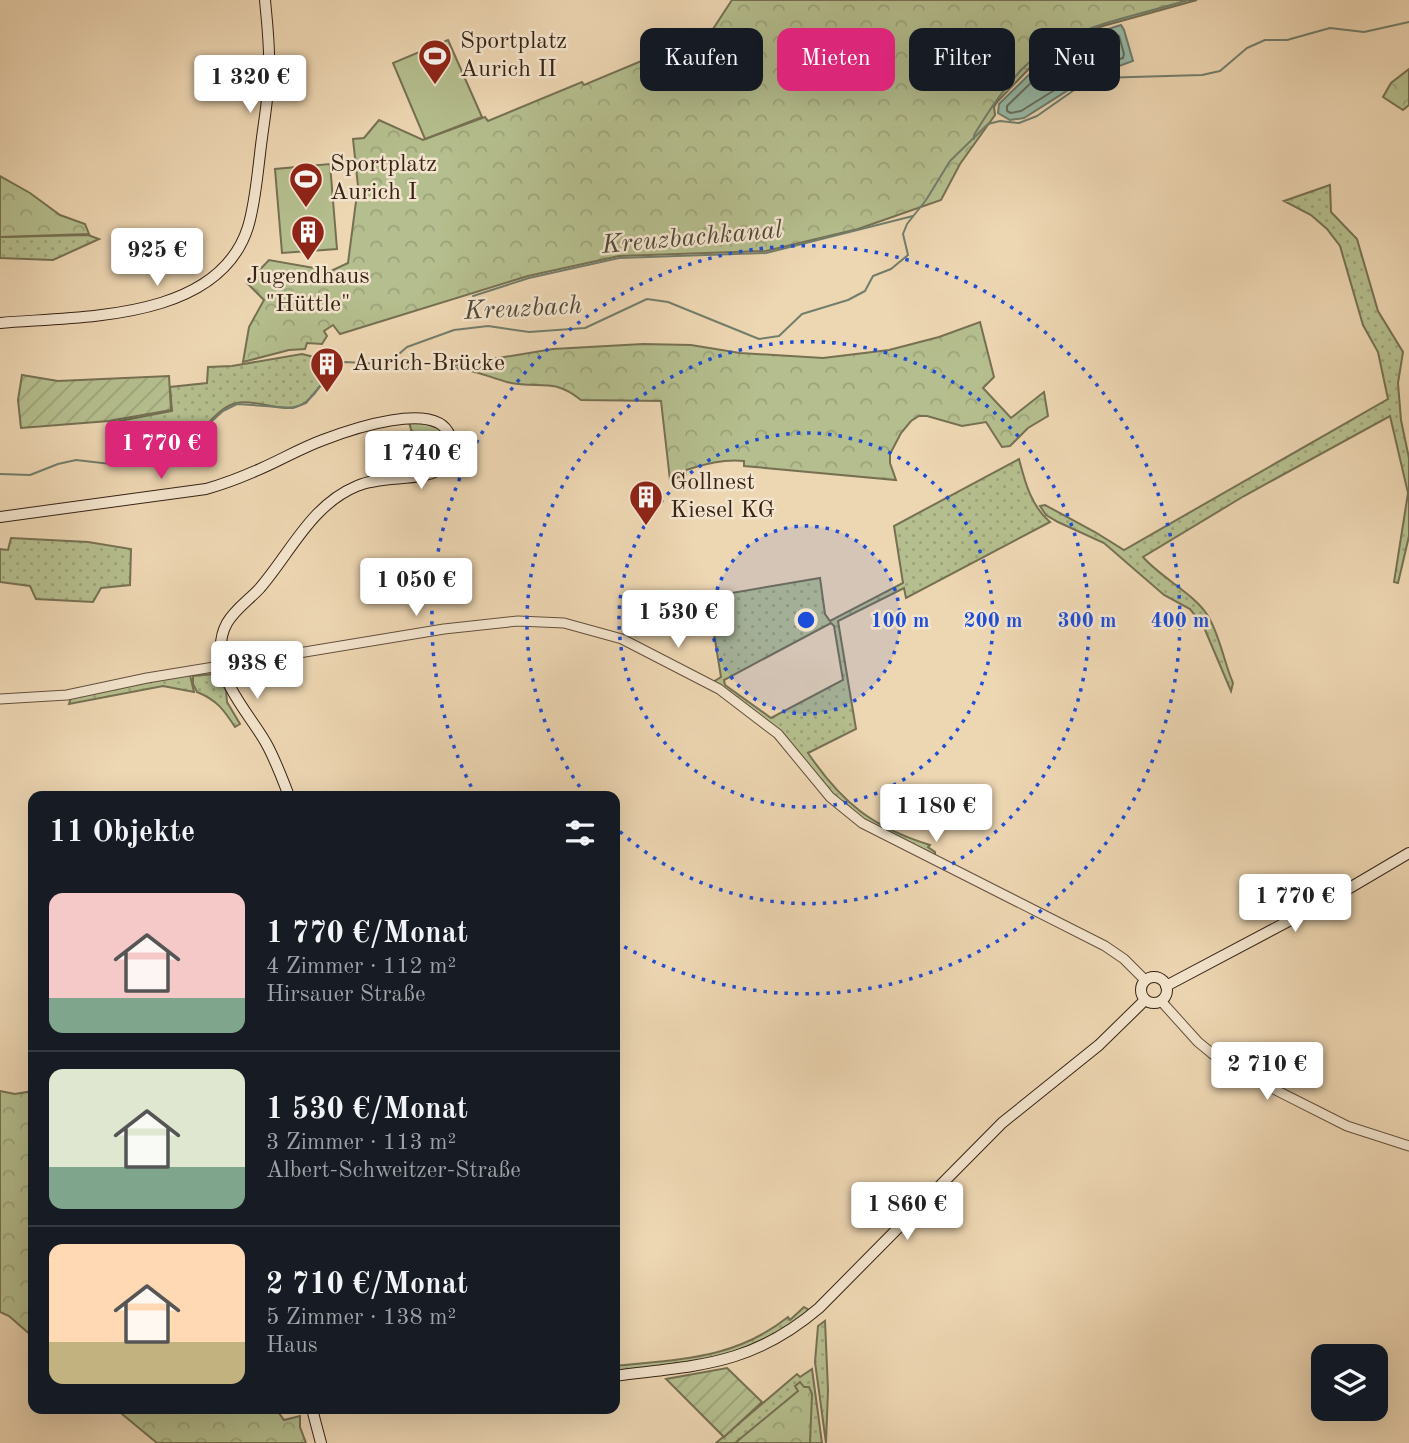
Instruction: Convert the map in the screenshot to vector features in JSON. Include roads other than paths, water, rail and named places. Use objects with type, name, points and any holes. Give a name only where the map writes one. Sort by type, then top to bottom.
[{"type":"main road","points":[[0,323],[91,317],[167,301],[200,286],[227,263],[240,245],[247,228],[257,178],[270,69],[265,0]]},
{"type":"main road","points":[[0,517],[205,489],[240,478],[321,440],[363,428],[421,417],[442,424],[449,432],[452,448],[449,458],[440,469],[423,475],[380,479],[359,485],[331,501],[310,521],[278,566],[229,621],[221,644],[222,666],[232,690],[267,744],[287,791]]},
{"type":"main road","points":[[1166,986],[1344,892],[1409,853]]},
{"type":"main road","points":[[1155,977],[1162,980],[1166,986],[1166,994],[1161,1001],[1155,1003],[1145,1000],[1140,990],[1145,980],[1155,977]]},
{"type":"main road","points":[[620,1375],[696,1366],[740,1356],[768,1344],[797,1326],[819,1308],[1002,1124],[1099,1045],[1145,1000]]},
{"type":"main road","points":[[313,1414],[321,1443]]},
{"type":"street","points":[[0,699],[67,695],[147,678],[444,629],[518,621],[543,621],[585,628],[622,639],[707,681],[786,741],[830,797],[852,816],[1105,946],[1124,959],[1145,980]]},
{"type":"street","points":[[1161,1001],[1198,1042],[1226,1065],[1347,1126],[1409,1146]]},
{"type":"water","points":[[1121,25],[1133,61],[1120,66],[1120,28],[1112,28]]},
{"type":"water","points":[[1029,75],[1029,91],[1067,91],[1024,118],[1010,120],[998,113],[999,104]]},
{"type":"waterway","points":[[974,139],[974,135],[1006,88],[1025,66],[1046,49],[1097,26],[1188,0]]},
{"type":"waterway","name":"Kreuzbach","points":[[0,474],[30,475],[76,460],[131,463],[180,443],[201,431],[223,411],[237,404],[293,408],[306,403],[334,369],[345,362],[381,364],[392,360],[407,347],[454,330],[488,326],[529,332],[585,328],[647,299],[668,302],[759,339],[779,336],[802,314],[848,300],[865,291],[873,276],[891,269],[908,255],[903,234],[907,224],[926,200],[950,161],[988,124],[1000,121],[1019,123],[1037,116],[1077,88],[1098,78],[1202,75],[1220,71],[1247,48],[1265,40],[1287,40],[1330,28],[1364,32],[1409,22]]},
{"type":"waterway","name":"Kreuzbachkanal","points":[[473,296],[529,278],[619,258],[766,253],[913,216]]},
{"type":"place","name":"Sportplatz Aurich II","points":[[435,86]]},
{"type":"place","name":"Sportplatz Aurich I","points":[[306,209]]},
{"type":"place","name":"Jugendhaus \"Hüttle\"","points":[[308,262]]},
{"type":"place","name":"Aurich-Brücke","points":[[327,394]]},
{"type":"place","name":"Gollnest Kiesel KG","points":[[646,527]]}]
